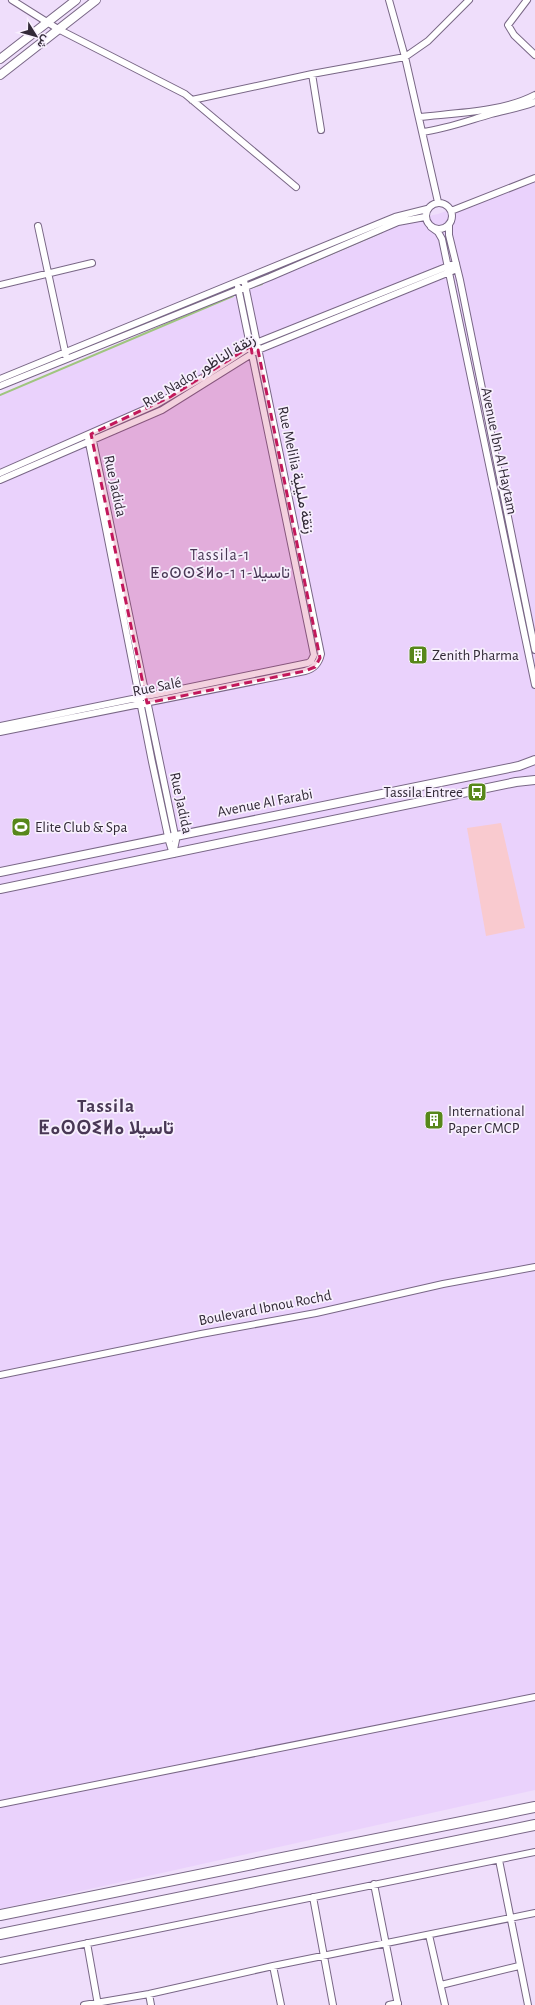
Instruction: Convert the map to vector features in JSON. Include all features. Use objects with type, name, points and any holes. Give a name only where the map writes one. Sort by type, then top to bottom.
[{"type":"highway","points":[[0,1915],[535,1807]]},
{"type":"highway","points":[[0,1934],[535,1825]]},
{"type":"street","points":[[12,0],[48,21],[58,29],[169,86],[192,100],[296,187]]},
{"type":"street","points":[[0,59],[76,0]]},
{"type":"street","points":[[0,75],[96,0]]},
{"type":"street","points":[[389,0],[405,57],[438,202]]},
{"type":"street","points":[[192,100],[312,74],[405,57],[428,41],[469,0]]},
{"type":"street","points":[[527,0],[508,25],[514,35],[535,55]]},
{"type":"street","points":[[312,74],[322,130]]},
{"type":"street","points":[[419,117],[493,108],[534,99]]},
{"type":"street","points":[[422,132],[452,127],[493,114],[520,108],[534,99]]},
{"type":"street","points":[[451,211],[535,178]]},
{"type":"street","points":[[241,285],[395,217],[427,209],[438,202],[446,204],[451,211],[452,220],[449,224],[439,230],[431,227],[425,217],[427,209]]},
{"type":"street","points":[[0,386],[66,356],[398,222],[425,217]]},
{"type":"street","name":"Avenue Ibn Al Haytam","points":[[449,224],[449,235],[535,650]]},
{"type":"street","points":[[38,226],[66,356]]},
{"type":"street","name":"Avenue Ibn Al Haytam","points":[[431,227],[442,237],[535,685]]},
{"type":"street","points":[[0,285],[92,263]]},
{"type":"street","name":"Rue Nador زنقة الناظور","points":[[0,473],[90,438],[131,425],[162,410],[200,388],[254,348],[456,266]]},
{"type":"street","name":"Rue Melilia زنقة مليلية","points":[[241,285],[321,654],[314,662]]},
{"type":"street","points":[[0,379],[66,356]]},
{"type":"street","points":[[479,420],[487,418]]},
{"type":"street","name":"Rue Nador زنقة الناظور","points":[[0,480],[90,438]]},
{"type":"street","name":"Rue Jadida","points":[[90,438],[171,835],[176,845],[174,854]]},
{"type":"street","name":"Rue Salé","points":[[0,726],[305,671],[314,662]]},
{"type":"street","name":"Rue Salé","points":[[0,732],[143,700]]},
{"type":"street","name":"Avenue Al Farabi","points":[[0,872],[171,835],[514,767],[535,760]]},
{"type":"street","name":"Avenue Al Farabi","points":[[0,888],[535,780]]},
{"type":"street","name":"Boulevard Ibnou Rochd","points":[[0,1375],[316,1312],[443,1284],[535,1267]]},
{"type":"street","points":[[0,1804],[535,1697]]},
{"type":"street","points":[[0,1961],[313,1896],[535,1852]]},
{"type":"street","points":[[499,1860],[528,2005]]},
{"type":"street","points":[[374,1884],[398,2004],[389,2005]]},
{"type":"street","points":[[313,1896],[333,2005]]},
{"type":"street","points":[[84,2005],[149,1994],[273,1966],[535,1913]]},
{"type":"street","points":[[429,1935],[445,2005]]},
{"type":"street","points":[[87,1943],[98,2003]]},
{"type":"street","points":[[273,1966],[281,2005]]},
{"type":"street","points":[[441,1985],[519,1966]]},
{"type":"street","points":[[149,1994],[151,2005]]},
{"type":"highlighted area","points":[[251,346],[252,353],[258,350],[320,658],[315,667],[305,671],[147,703],[91,434],[170,397]]},
{"type":"shaded area","points":[[535,180],[535,1790],[0,1909],[0,395],[398,223],[438,214]]},
{"type":"shaded area","points":[[501,823],[525,928],[486,936],[467,828]]},
{"type":"waterway","points":[[310,263],[382,232]]},
{"type":"waterway","points":[[250,288],[262,284]]},
{"type":"waterway","points":[[0,395],[233,296]]},
{"type":"place","name":"Zenith Pharma","points":[[418,655]]},
{"type":"place","name":"Tassila Entree","points":[[477,792]]},
{"type":"place","name":"Elite Club & Spa","points":[[21,827]]},
{"type":"place","name":"International Paper CMCP","points":[[434,1120]]},
{"type":"district","name":"Tassila-1 ⵟⴰⵙⵙⵉⵍⴰ-1 1-تاسيلا","points":[[220,564]]},
{"type":"district","name":"Tassila ⵟⴰⵙⵙⵉⵍⴰ تاسيلا","points":[[106,1117]]}]
